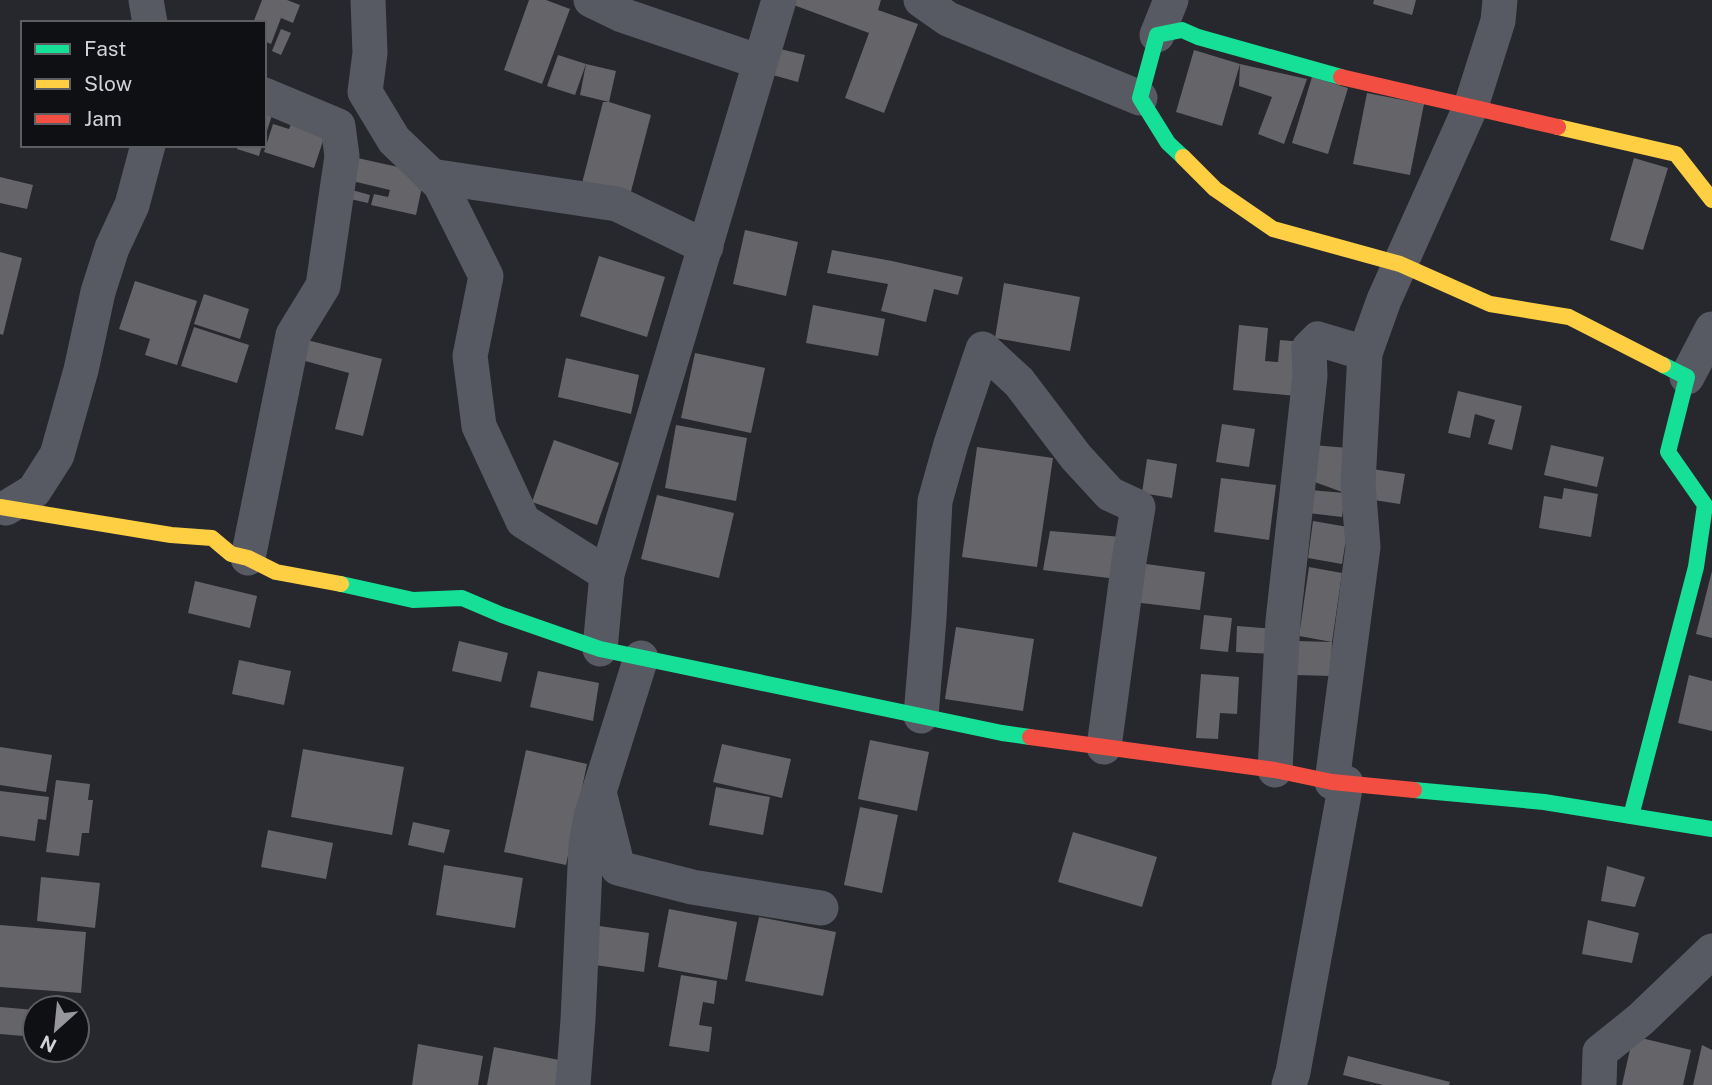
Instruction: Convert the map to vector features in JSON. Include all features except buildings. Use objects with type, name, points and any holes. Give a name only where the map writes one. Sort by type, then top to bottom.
[{"type":"street","points":[[146,0],[150,21]]},
{"type":"street","points":[[368,0],[370,53],[365,92],[394,141],[440,184],[486,275],[470,356],[480,426],[523,521],[607,575]]},
{"type":"street","points":[[591,0],[622,15],[760,62]]},
{"type":"street","points":[[600,649],[607,575],[779,0]]},
{"type":"street","points":[[921,0],[948,19],[1140,98],[1168,143],[1216,189],[1273,229],[1401,264],[1490,304],[1569,317],[1687,377]]},
{"type":"street","points":[[1140,98],[1157,35],[1171,0]]},
{"type":"street","points":[[1289,1085],[1339,783],[1363,547],[1358,483],[1365,353],[1384,300],[1471,106],[1498,21],[1500,0]]},
{"type":"street","points":[[1157,35],[1182,30],[1198,37],[1360,82],[1676,154],[1712,200]]},
{"type":"street","points":[[248,558],[293,335],[323,286],[342,156],[338,126],[266,96]]},
{"type":"street","points":[[3,508],[34,492],[57,454],[81,370],[98,292],[112,248],[132,205],[147,147]]},
{"type":"street","points":[[431,176],[617,204],[706,247]]},
{"type":"street","points":[[1631,816],[1696,567],[1705,505],[1668,452],[1687,377],[1712,330]]},
{"type":"street","points":[[1275,770],[1283,621],[1310,376],[1309,348],[1318,339],[1365,353]]},
{"type":"street","points":[[921,716],[935,501],[983,349],[1019,383],[1076,457],[1110,494],[1138,507],[1104,747]]},
{"type":"street","points":[[3,508],[171,535],[212,538],[231,554],[248,558],[276,572],[413,600],[462,598],[600,649],[1002,733],[1275,770],[1339,783],[1544,802],[1712,829]]},
{"type":"street","points":[[573,1085],[586,845],[599,793],[641,658]]},
{"type":"street","points":[[599,793],[618,868],[692,887],[821,908]]},
{"type":"street","points":[[1599,1085],[1600,1052],[1641,1019],[1712,951]]},
{"type":"traffic: fast","points":[[1183,157],[1168,143],[1140,98],[1157,35],[1182,30],[1198,37],[1341,77]]},
{"type":"traffic: fast","points":[[1631,816],[1696,567],[1705,505],[1668,452],[1687,377],[1663,365]]},
{"type":"traffic: fast","points":[[341,584],[413,600],[462,598],[600,649],[1030,737]]},
{"type":"traffic: fast","points":[[1414,790],[1544,802],[1712,829]]},
{"type":"traffic: slow","points":[[1558,127],[1676,154],[1712,200]]},
{"type":"traffic: slow","points":[[1183,157],[1215,189],[1273,229],[1400,264],[1490,304],[1569,317],[1663,365]]},
{"type":"traffic: slow","points":[[0,507],[171,535],[212,538],[231,554],[248,558],[276,572],[341,584]]},
{"type":"traffic: jam","points":[[1341,77],[1558,127]]},
{"type":"traffic: jam","points":[[1030,737],[1275,770],[1332,782],[1414,790]]}]
